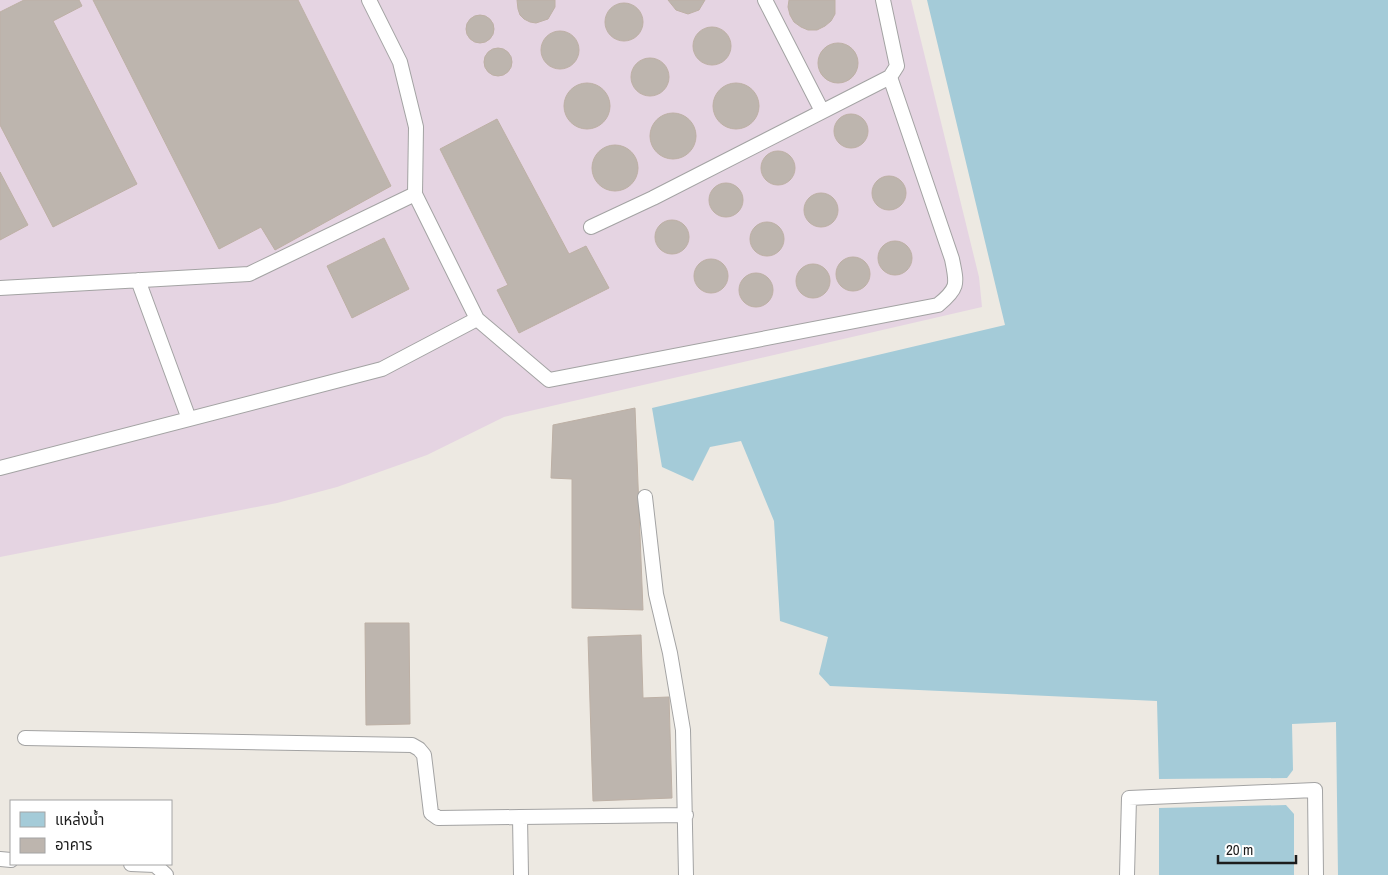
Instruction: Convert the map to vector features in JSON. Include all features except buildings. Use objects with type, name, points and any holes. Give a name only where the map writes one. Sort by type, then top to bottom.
[{"type":"lane","points":[[369,0],[400,62],[416,127],[415,194],[477,319],[549,380],[938,305],[953,293],[956,280],[952,259],[890,77]]},
{"type":"lane","points":[[765,0],[822,111]]},
{"type":"lane","points":[[591,227],[653,198],[890,77],[898,66],[882,0]]},
{"type":"lane","points":[[0,288],[249,274],[415,194]]},
{"type":"lane","points":[[138,280],[188,419]]},
{"type":"lane","points":[[0,468],[382,369],[477,319]]},
{"type":"lane","points":[[645,497],[656,594],[670,653],[683,730],[686,875]]},
{"type":"lane","points":[[25,738],[412,745],[419,748],[424,755],[431,813],[438,818],[686,815]]},
{"type":"lane","points":[[1127,875],[1129,798],[1315,790],[1316,875]]},
{"type":"lane","points":[[520,817],[521,875]]},
{"type":"lane","points":[[156,865],[166,875]]},
{"type":"shaded area","points":[[0,0],[911,0],[979,277],[982,307],[504,417],[427,455],[337,487],[277,503],[0,557]]},
{"type":"water","points":[[927,0],[1388,0],[1388,875],[1338,875],[1336,722],[1292,724],[1293,770],[1287,778],[1159,779],[1157,701],[830,686],[819,674],[828,637],[780,621],[774,521],[741,441],[710,447],[693,481],[662,467],[652,408],[1005,325]]},
{"type":"water","points":[[1286,805],[1294,814],[1294,875],[1159,875],[1159,808]]}]
